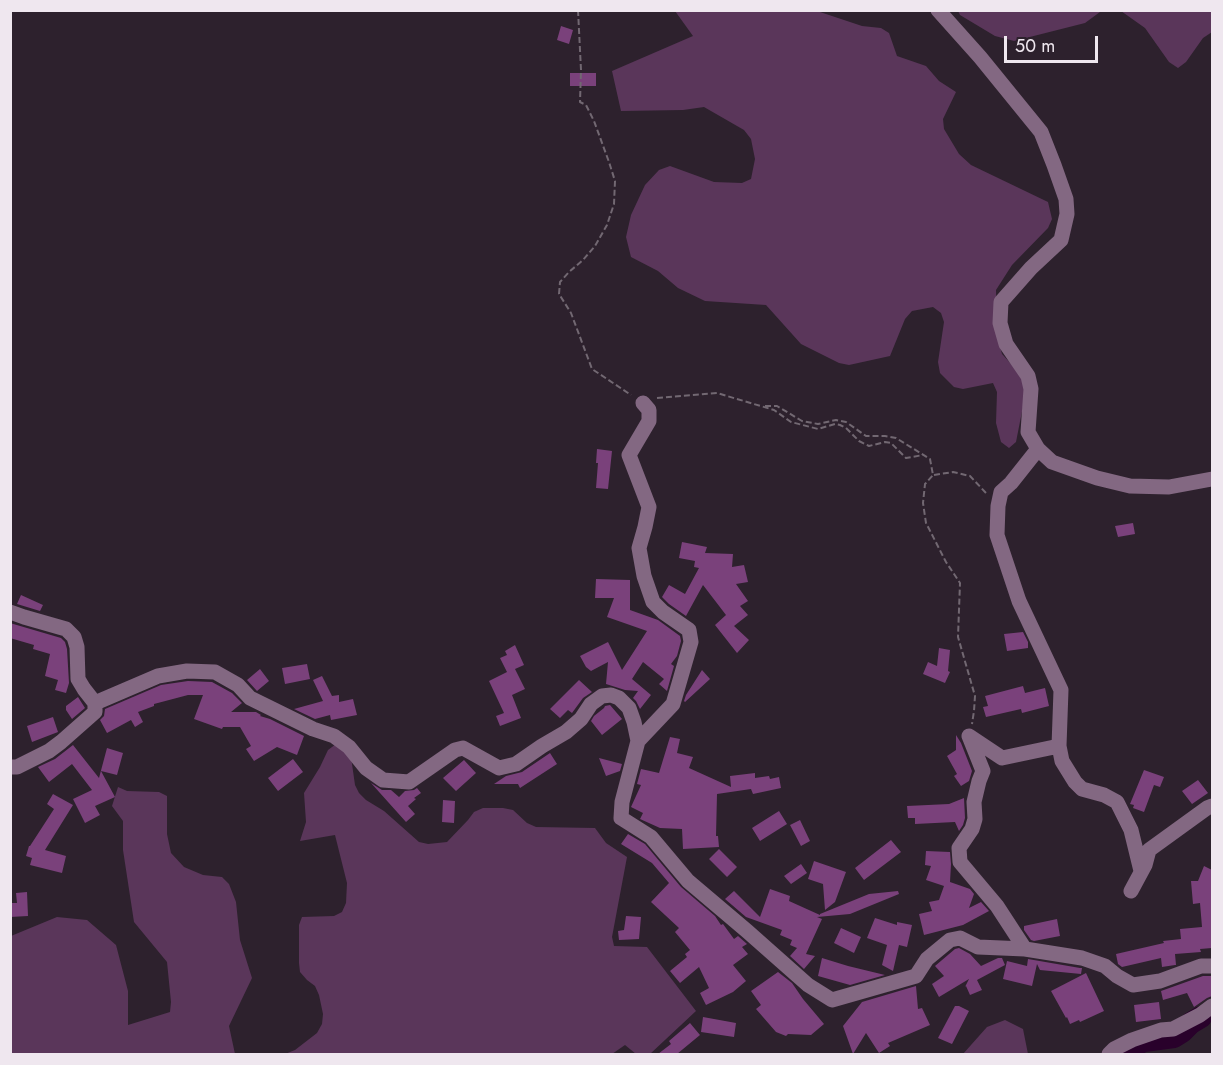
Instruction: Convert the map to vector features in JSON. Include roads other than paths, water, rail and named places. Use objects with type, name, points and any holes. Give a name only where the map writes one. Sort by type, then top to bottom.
[{"type":"street","points":[[938,10],[1041,132],[1065,199],[1067,214],[1061,240],[1031,268],[1001,302],[999,323],[1006,344],[1029,376],[1031,389],[1028,432],[1038,449],[1052,462],[1097,478],[1130,486],[1169,487],[1212,479]]},
{"type":"street","points":[[638,741],[672,704],[691,642],[688,630],[653,602],[644,576],[639,548],[649,507],[629,455],[650,421],[649,410],[643,403]]},
{"type":"street","points":[[1038,449],[1001,492],[997,536],[1016,590],[1061,690],[1059,746],[1062,761],[1082,789],[1104,795],[1117,802],[1131,830],[1142,871]]},
{"type":"street","points":[[10,612],[66,629],[74,638],[77,647],[78,679],[95,703],[95,712],[61,742],[17,768],[10,767]]},
{"type":"street","points":[[95,703],[158,676],[187,671],[215,672],[238,685],[250,698],[313,729],[334,736],[349,747],[366,768],[382,780],[409,783],[455,750],[463,748],[499,768],[516,764],[566,732],[581,719],[591,704],[602,696],[611,695],[619,698],[628,708],[638,741],[622,802],[621,818],[651,837],[688,881],[808,985],[832,1000],[916,976],[927,958],[950,940],[960,938],[978,946],[1025,949],[1082,958],[1105,966],[1133,985],[1160,981],[1201,966],[1212,966]]},
{"type":"street","points":[[1025,949],[997,906],[960,862],[959,848],[972,829],[975,819],[974,802],[983,771],[969,736],[1002,758],[1059,746]]},
{"type":"street","points":[[1131,891],[1142,871],[1149,850],[1212,806]]},
{"type":"street","points":[[1109,1054],[1132,1040],[1161,1030],[1173,1029],[1212,1006]]},
{"type":"waterway","points":[[1132,1047],[1144,1041],[1174,1037],[1201,1017]]}]
